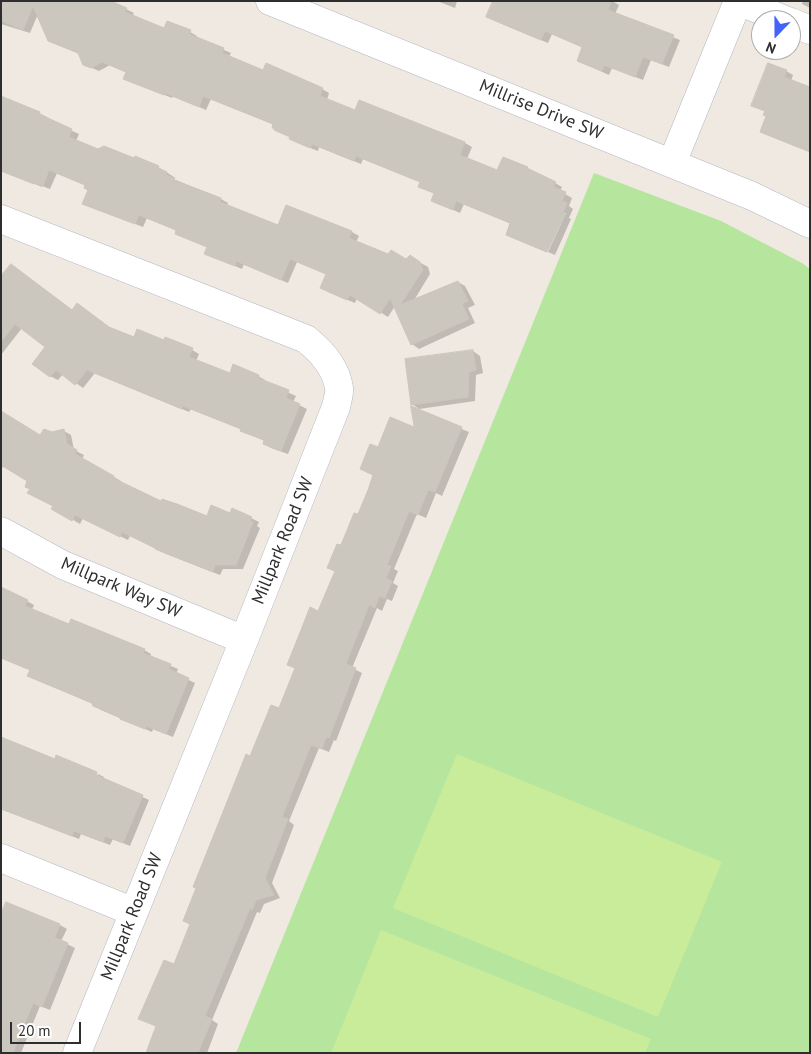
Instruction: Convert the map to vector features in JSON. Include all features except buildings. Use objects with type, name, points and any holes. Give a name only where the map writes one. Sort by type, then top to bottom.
[{"type":"street","name":"Millrise Drive SW","points":[[270,1],[752,196],[810,224]]},
{"type":"street","points":[[672,163],[738,1],[760,10]]},
{"type":"street","name":"Millpark Road SW","points":[[1,219],[306,339],[322,352],[334,373],[339,388],[336,407],[77,1053]]},
{"type":"street","name":"Millpark Way SW","points":[[1,531],[63,565],[244,640]]},
{"type":"street","points":[[1,858],[134,912]]},
{"type":"green space","points":[[594,173],[721,221],[810,269],[810,1053],[236,1053]]},
{"type":"green space","points":[[457,754],[722,862],[658,1017],[393,908]]},
{"type":"green space","points":[[381,930],[651,1039],[645,1053],[331,1053]]}]
